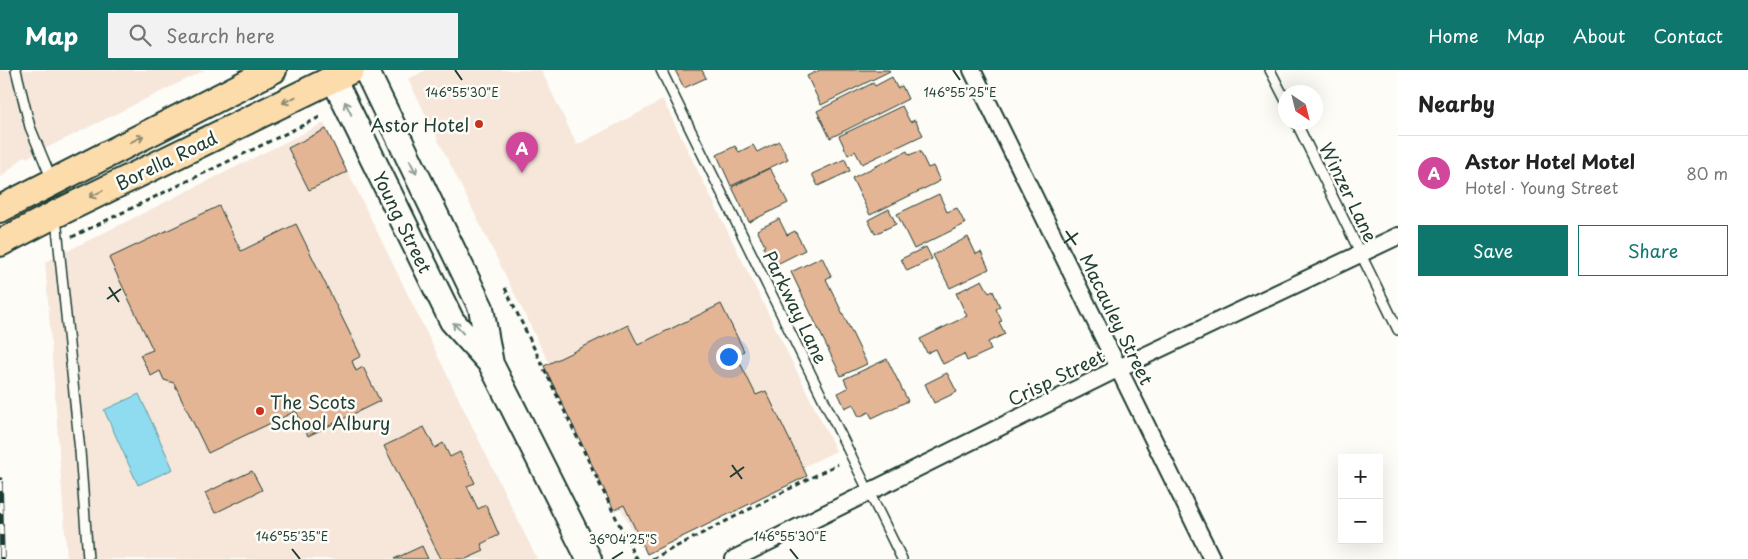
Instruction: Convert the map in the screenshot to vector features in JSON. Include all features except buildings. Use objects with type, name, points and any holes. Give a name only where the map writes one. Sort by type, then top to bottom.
[{"type":"main road","name":"Borella Road","points":[[0,210],[273,70]]},
{"type":"main road","name":"Young Street","points":[[366,70],[481,308],[491,364]]},
{"type":"main road","name":"Borella Road","points":[[2,242],[338,73]]},
{"type":"main road","name":"Young Street","points":[[338,73],[452,321],[491,364],[589,559]]},
{"type":"street","name":"Macauley Street","points":[[972,70],[1212,559]]},
{"type":"street","name":"Crisp Street","points":[[734,559],[1119,368],[1398,236]]},
{"type":"lane","points":[[16,70],[30,127],[53,182]]},
{"type":"lane","name":"Parkway Lane","points":[[661,70],[902,559]]},
{"type":"lane","points":[[1270,70],[1278,86]]},
{"type":"lane","name":"Winzer Lane","points":[[1300,130],[1398,330]]},
{"type":"lane","points":[[56,214],[80,452],[88,559]]},
{"type":"path","points":[[59,244],[322,116]]},
{"type":"path","points":[[505,288],[635,557],[640,559]]},
{"type":"path","points":[[652,559],[852,457]]},
{"type":"shaded area","points":[[0,70],[205,70],[26,158],[25,156],[0,178]]},
{"type":"shaded area","points":[[426,70],[541,70],[577,145],[663,100],[836,451],[640,547],[408,79]]},
{"type":"shaded area","name":"The Scots School Albury","points":[[324,123],[537,559],[67,559],[45,262]]},
{"type":"water","points":[[139,394],[173,469],[138,485],[104,410]]},
{"type":"railway","points":[[0,480],[2,559]]},
{"type":"place","name":"Astor Hotel","points":[[479,124]]},
{"type":"place","name":"Astor Hotel Motel","points":[[522,173]]},
{"type":"place","name":"The Scots School Albury","points":[[260,411]]}]
